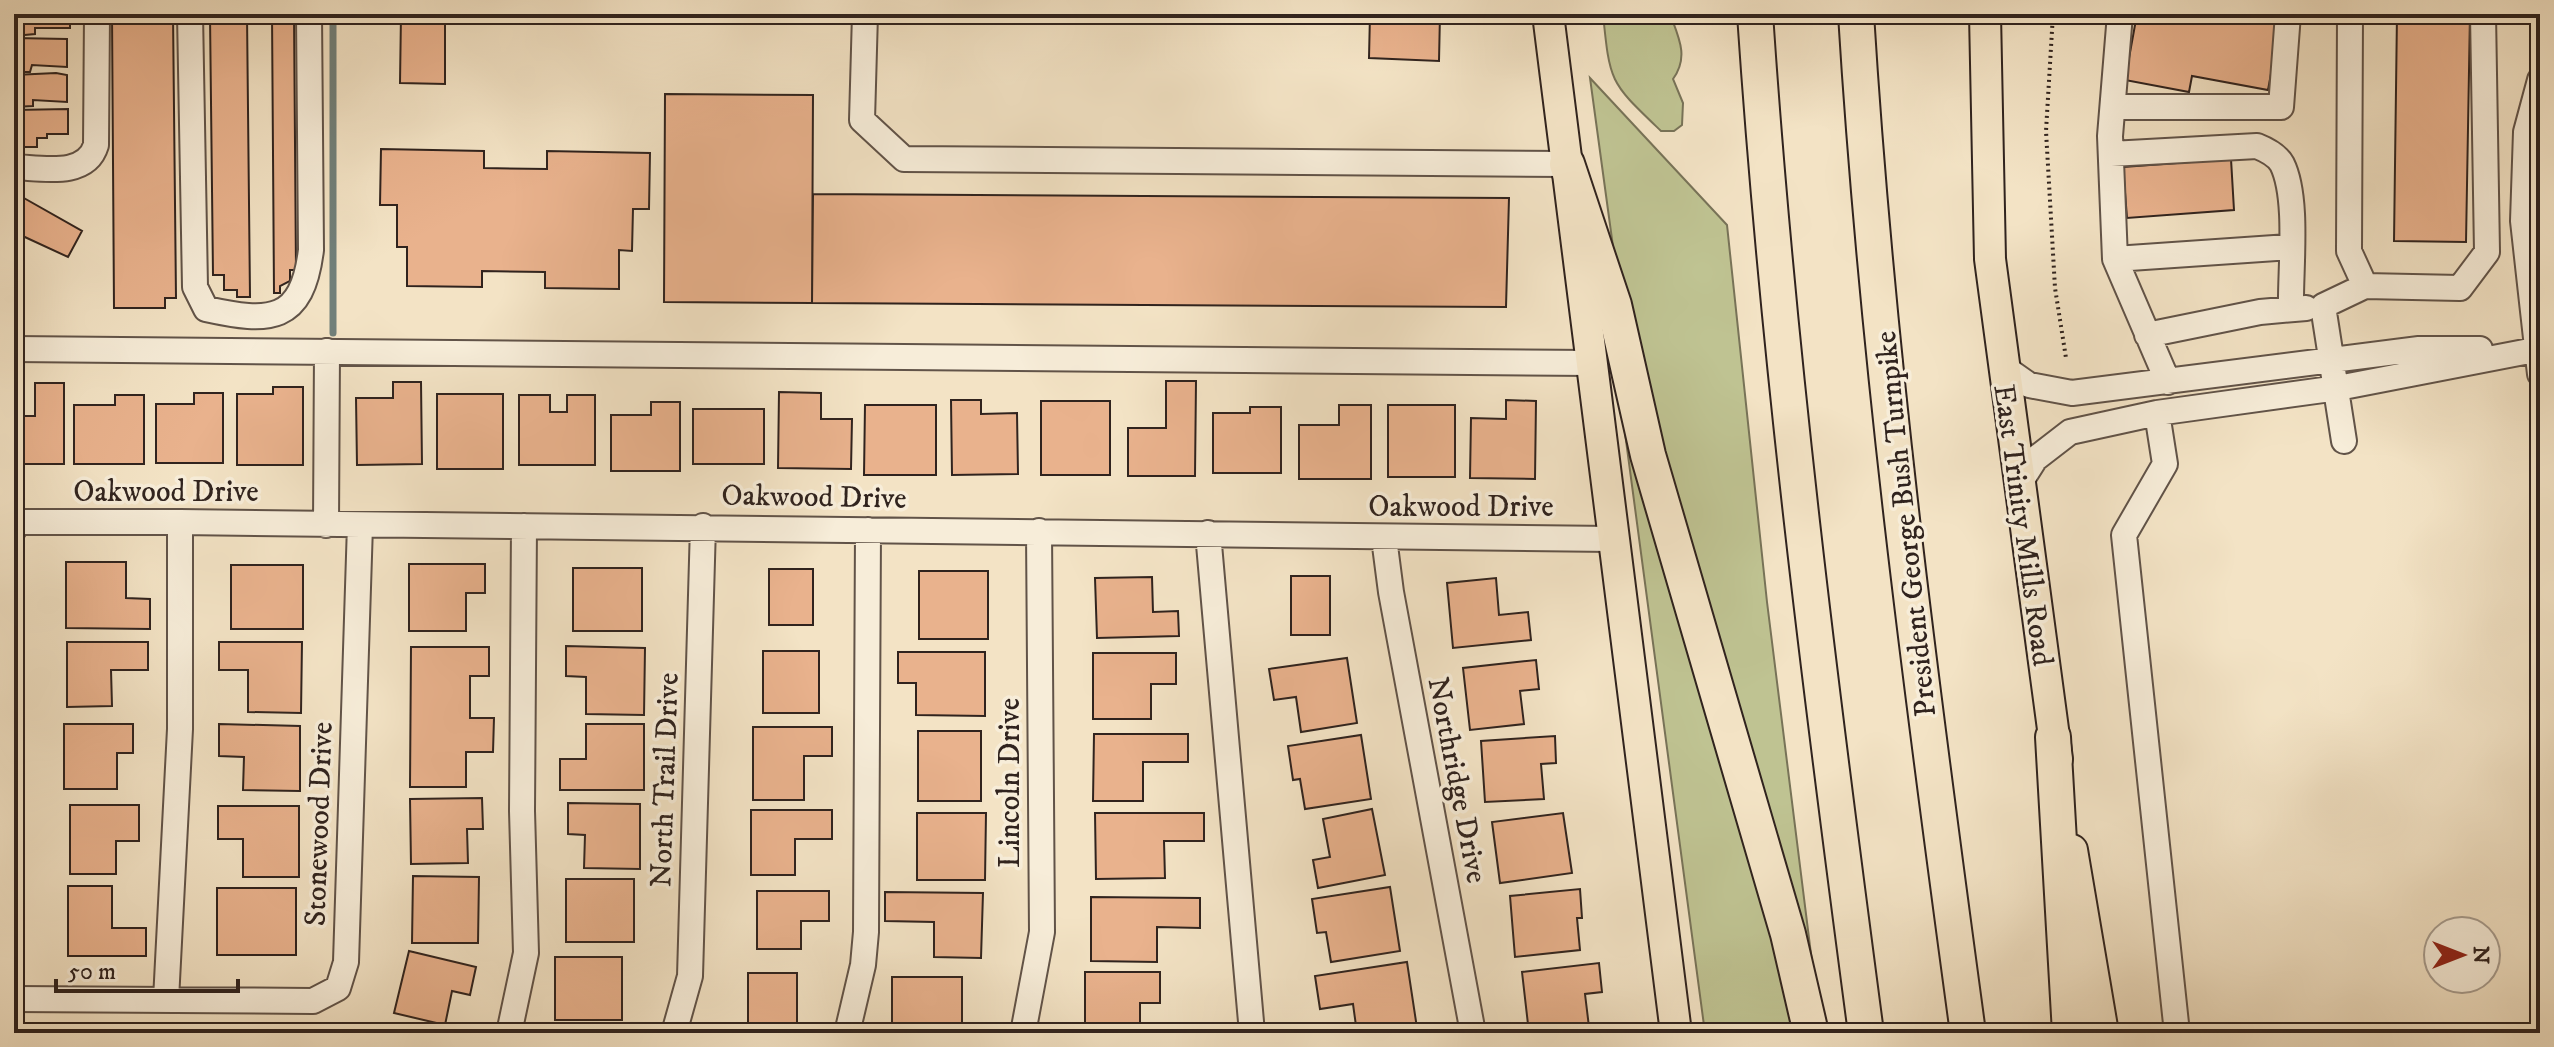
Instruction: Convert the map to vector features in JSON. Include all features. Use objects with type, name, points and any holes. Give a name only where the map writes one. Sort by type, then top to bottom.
[{"type":"highway","points":[[1755,14],[1772,263],[1817,659],[1866,1033]]},
{"type":"highway","name":"President George Bush Turnpike","points":[[1856,14],[1864,137],[1922,693],[1968,1033]]},
{"type":"highway","points":[[1567,164],[1614,305],[1648,455],[1788,934],[1811,1033]]},
{"type":"highway","points":[[2053,737],[2070,1033]]},
{"type":"main road","points":[[1548,14],[1676,1033]]},
{"type":"main road","name":"East Trinity Mills Road","points":[[1985,14],[1990,259],[2002,366],[2053,737],[2103,1033]]},
{"type":"street","points":[[14,167],[65,168],[81,166],[92,158],[96,145],[97,14]]},
{"type":"street","points":[[190,14],[195,287],[206,309],[233,315],[274,315],[295,303],[307,282],[311,250],[309,14]]},
{"type":"street","points":[[865,14],[862,120],[904,159],[1567,164]]},
{"type":"street","points":[[2120,14],[2111,154],[2115,259],[2168,382]]},
{"type":"street","points":[[2113,107],[2281,107],[2288,14]]},
{"type":"street","points":[[2350,14],[2349,251],[2365,286]]},
{"type":"street","points":[[2147,335],[2323,306],[2365,286],[2460,288],[2487,252],[2483,14]]},
{"type":"street","points":[[2540,80],[2526,132],[2523,221],[2540,374]]},
{"type":"street","points":[[2111,154],[2257,146],[2272,153],[2282,164],[2290,196],[2291,309]]},
{"type":"street","points":[[2115,259],[2290,247]]},
{"type":"street","points":[[2323,306],[2344,441]]},
{"type":"street","points":[[14,349],[1591,363]]},
{"type":"street","points":[[2002,366],[2029,385],[2057,393],[2334,363],[2419,349],[2539,349]]},
{"type":"street","points":[[2018,486],[2035,459],[2058,438],[2070,432],[2157,413],[2338,388],[2539,349]]},
{"type":"street","points":[[326,525],[327,351]]},
{"type":"street","points":[[2157,413],[2165,464],[2124,535],[2177,1033]]},
{"type":"street","points":[[14,522],[14,529]]},
{"type":"street","name":"Oakwood Drive","points":[[14,522],[703,526],[1612,539]]},
{"type":"street","points":[[166,1000],[180,729],[180,522]]},
{"type":"street","name":"Stonewood Drive","points":[[14,999],[313,1001],[338,988],[346,962],[360,525]]},
{"type":"street","points":[[509,1033],[526,953],[522,811],[524,526]]},
{"type":"street","name":"North Trail Drive","points":[[674,1033],[690,976],[703,526]]},
{"type":"street","points":[[847,1033],[863,965],[866,932],[868,530]]},
{"type":"street","name":"Lincoln Drive","points":[[1023,1033],[1042,932],[1039,531]]},
{"type":"street","points":[[1208,533],[1252,1033]]},
{"type":"street","name":"Northridge Drive","points":[[1384,538],[1473,1033]]},
{"type":"path","points":[[2053,14],[2046,131],[2055,288],[2066,358]]},
{"type":"green space","points":[[1603,14],[1670,14],[1681,55],[1681,63],[1673,79],[1683,103],[1682,125],[1674,131],[1661,131],[1622,91],[1611,69]]},
{"type":"green space","points":[[1590,78],[1727,225],[1767,602],[1814,978],[1655,438],[1614,254]]},
{"type":"green space","points":[[1619,388],[1768,913],[1794,1033],[1705,1033]]},
{"type":"building","points":[[14,14],[70,14],[70,28],[35,28],[35,34],[14,36]]},
{"type":"building","points":[[112,14],[173,14],[176,298],[165,298],[165,308],[114,308]]},
{"type":"building","points":[[272,14],[294,14],[296,270],[290,270],[290,281],[280,286],[280,293],[274,293]]},
{"type":"building","points":[[401,14],[445,14],[445,84],[400,83]]},
{"type":"building","points":[[1370,14],[1440,14],[1439,61],[1369,58]]},
{"type":"building","points":[[2137,14],[2225,14],[2280,25],[2268,90],[2192,76],[2189,92],[2125,80]]},
{"type":"building","points":[[2397,14],[2470,14],[2466,242],[2394,241]]},
{"type":"building","points":[[247,15],[250,297],[237,297],[237,290],[224,290],[224,275],[213,275],[210,16]]},
{"type":"building","points":[[14,38],[67,39],[67,67],[32,65],[30,72],[14,72]]},
{"type":"building","points":[[14,75],[67,75],[67,102],[33,100],[33,106],[14,107]]},
{"type":"building","points":[[665,94],[813,95],[812,303],[664,302]]},
{"type":"building","points":[[68,109],[68,134],[47,134],[47,138],[37,138],[37,147],[17,147],[14,144],[14,110]]},
{"type":"building","points":[[381,149],[484,151],[484,168],[547,169],[547,151],[650,153],[649,209],[633,209],[632,251],[619,250],[619,289],[545,288],[545,272],[482,271],[482,287],[407,286],[407,247],[397,247],[397,205],[380,205]]},
{"type":"building","points":[[2231,159],[2234,210],[2127,218],[2123,167]]},
{"type":"building","points":[[15,193],[82,231],[68,257],[14,232]]},
{"type":"building","points":[[813,194],[1509,198],[1506,307],[812,303]]},
{"type":"building","points":[[1166,381],[1196,381],[1195,476],[1128,476],[1128,428],[1166,428]]},
{"type":"building","points":[[393,382],[421,382],[422,464],[357,465],[356,398],[393,398]]},
{"type":"building","points":[[35,383],[64,383],[64,464],[14,464],[14,416],[35,416]]},
{"type":"building","points":[[273,387],[303,387],[303,465],[237,465],[237,394],[273,394]]},
{"type":"building","points":[[779,392],[821,393],[821,419],[852,419],[851,469],[778,468]]},
{"type":"building","points":[[194,393],[223,393],[223,463],[156,463],[156,404],[194,404]]},
{"type":"building","points":[[437,394],[503,394],[503,469],[437,469]]},
{"type":"building","points":[[115,395],[144,395],[144,464],[74,464],[74,405],[115,405]]},
{"type":"building","points":[[519,395],[550,395],[550,412],[567,412],[567,395],[595,395],[595,465],[519,465]]},
{"type":"building","points":[[951,400],[981,400],[981,414],[1017,413],[1018,474],[952,475]]},
{"type":"building","points":[[1506,400],[1536,401],[1535,479],[1470,478],[1471,418],[1506,419]]},
{"type":"building","points":[[1041,401],[1110,401],[1110,475],[1041,475]]},
{"type":"building","points":[[651,402],[680,402],[680,471],[611,471],[611,415],[651,415]]},
{"type":"building","points":[[865,405],[936,405],[936,475],[864,475]]},
{"type":"building","points":[[1339,405],[1371,405],[1371,479],[1299,479],[1299,425],[1339,425]]},
{"type":"building","points":[[1388,405],[1455,405],[1455,477],[1388,477]]},
{"type":"building","points":[[1250,407],[1281,407],[1281,473],[1213,473],[1213,413],[1250,413]]},
{"type":"building","points":[[693,409],[764,409],[764,464],[693,464]]},
{"type":"building","points":[[66,562],[126,562],[126,598],[150,599],[150,629],[66,628]]},
{"type":"building","points":[[409,564],[485,564],[485,593],[466,593],[466,631],[409,631]]},
{"type":"building","points":[[231,565],[303,565],[303,629],[231,629]]},
{"type":"building","points":[[573,568],[642,568],[642,631],[573,631]]},
{"type":"building","points":[[769,569],[813,569],[813,625],[769,625]]},
{"type":"building","points":[[919,571],[988,571],[988,639],[919,639]]},
{"type":"building","points":[[1291,576],[1330,576],[1330,635],[1291,635]]},
{"type":"building","points":[[1152,577],[1153,612],[1178,611],[1179,636],[1097,638],[1095,578]]},
{"type":"building","points":[[1496,578],[1499,615],[1528,612],[1531,640],[1453,648],[1447,583]]},
{"type":"building","points":[[67,642],[148,642],[148,670],[111,670],[112,706],[67,707]]},
{"type":"building","points":[[219,642],[302,642],[301,713],[248,712],[248,670],[219,670]]},
{"type":"building","points":[[566,646],[645,648],[644,715],[586,714],[586,677],[566,676]]},
{"type":"building","points":[[411,647],[489,647],[489,676],[470,676],[470,718],[494,718],[493,752],[466,752],[466,787],[410,787]]},
{"type":"building","points":[[763,651],[819,651],[819,713],[763,713]]},
{"type":"building","points":[[898,652],[985,652],[985,716],[916,715],[916,683],[898,683]]},
{"type":"building","points":[[1093,653],[1176,653],[1176,684],[1151,684],[1151,719],[1093,719]]},
{"type":"building","points":[[1347,658],[1357,723],[1301,732],[1296,697],[1274,700],[1269,669]]},
{"type":"building","points":[[1536,660],[1539,689],[1520,691],[1524,724],[1470,730],[1463,668]]},
{"type":"building","points":[[64,724],[133,724],[133,753],[117,753],[117,789],[64,789]]},
{"type":"building","points":[[219,724],[300,726],[300,791],[243,790],[244,757],[219,756]]},
{"type":"building","points":[[586,724],[644,724],[644,790],[560,790],[560,759],[586,759]]},
{"type":"building","points":[[753,727],[832,727],[832,756],[804,756],[804,800],[753,800]]},
{"type":"building","points":[[918,731],[981,731],[981,801],[918,801]]},
{"type":"building","points":[[1094,734],[1188,734],[1188,762],[1143,762],[1143,801],[1093,801]]},
{"type":"building","points":[[1361,735],[1371,799],[1305,809],[1300,779],[1293,780],[1288,746]]},
{"type":"building","points":[[1555,736],[1556,763],[1541,764],[1544,799],[1485,802],[1481,741]]},
{"type":"building","points":[[482,798],[483,829],[467,829],[468,863],[411,864],[410,799]]},
{"type":"building","points":[[568,803],[640,804],[640,869],[584,868],[585,835],[568,834]]},
{"type":"building","points":[[70,805],[139,805],[139,841],[116,841],[116,874],[70,874]]},
{"type":"building","points":[[218,806],[299,806],[299,877],[243,877],[243,839],[218,839]]},
{"type":"building","points":[[1372,809],[1385,875],[1318,888],[1313,860],[1330,857],[1323,819]]},
{"type":"building","points":[[751,810],[832,810],[832,839],[795,839],[795,875],[751,875]]},
{"type":"building","points":[[917,813],[986,813],[985,880],[917,880]]},
{"type":"building","points":[[1095,813],[1204,813],[1204,841],[1164,841],[1165,878],[1096,879]]},
{"type":"building","points":[[1563,813],[1572,873],[1500,883],[1492,822]]},
{"type":"building","points":[[413,876],[479,877],[478,943],[412,943]]},
{"type":"building","points":[[566,879],[634,879],[634,942],[566,942]]},
{"type":"building","points":[[68,886],[112,886],[112,928],[146,928],[146,956],[68,956]]},
{"type":"building","points":[[1390,887],[1400,951],[1331,962],[1326,932],[1317,933],[1312,899]]},
{"type":"building","points":[[217,888],[296,888],[296,955],[217,955]]},
{"type":"building","points":[[1580,889],[1582,918],[1577,918],[1580,950],[1515,957],[1510,896]]},
{"type":"building","points":[[757,891],[829,891],[829,921],[801,921],[801,949],[757,949]]},
{"type":"building","points":[[885,892],[983,893],[981,958],[934,957],[934,922],[885,921]]},
{"type":"building","points":[[1091,897],[1200,898],[1200,928],[1157,927],[1157,962],[1091,961]]},
{"type":"building","points":[[409,951],[476,967],[470,995],[452,991],[445,1025],[394,1013]]},
{"type":"building","points":[[555,957],[622,957],[622,1020],[555,1020]]},
{"type":"building","points":[[1407,962],[1417,1028],[1357,1033],[1353,1004],[1320,1009],[1315,976]]},
{"type":"building","points":[[1599,963],[1602,992],[1585,994],[1589,1027],[1529,1033],[1522,972]]},
{"type":"building","points":[[1085,972],[1160,972],[1160,1003],[1140,1003],[1140,1033],[1085,1033]]},
{"type":"building","points":[[748,973],[797,973],[797,1029],[748,1029]]},
{"type":"building","points":[[892,977],[962,977],[962,1033],[892,1033]]},
{"type":"waterway","points":[[333,14],[333,333]]}]
